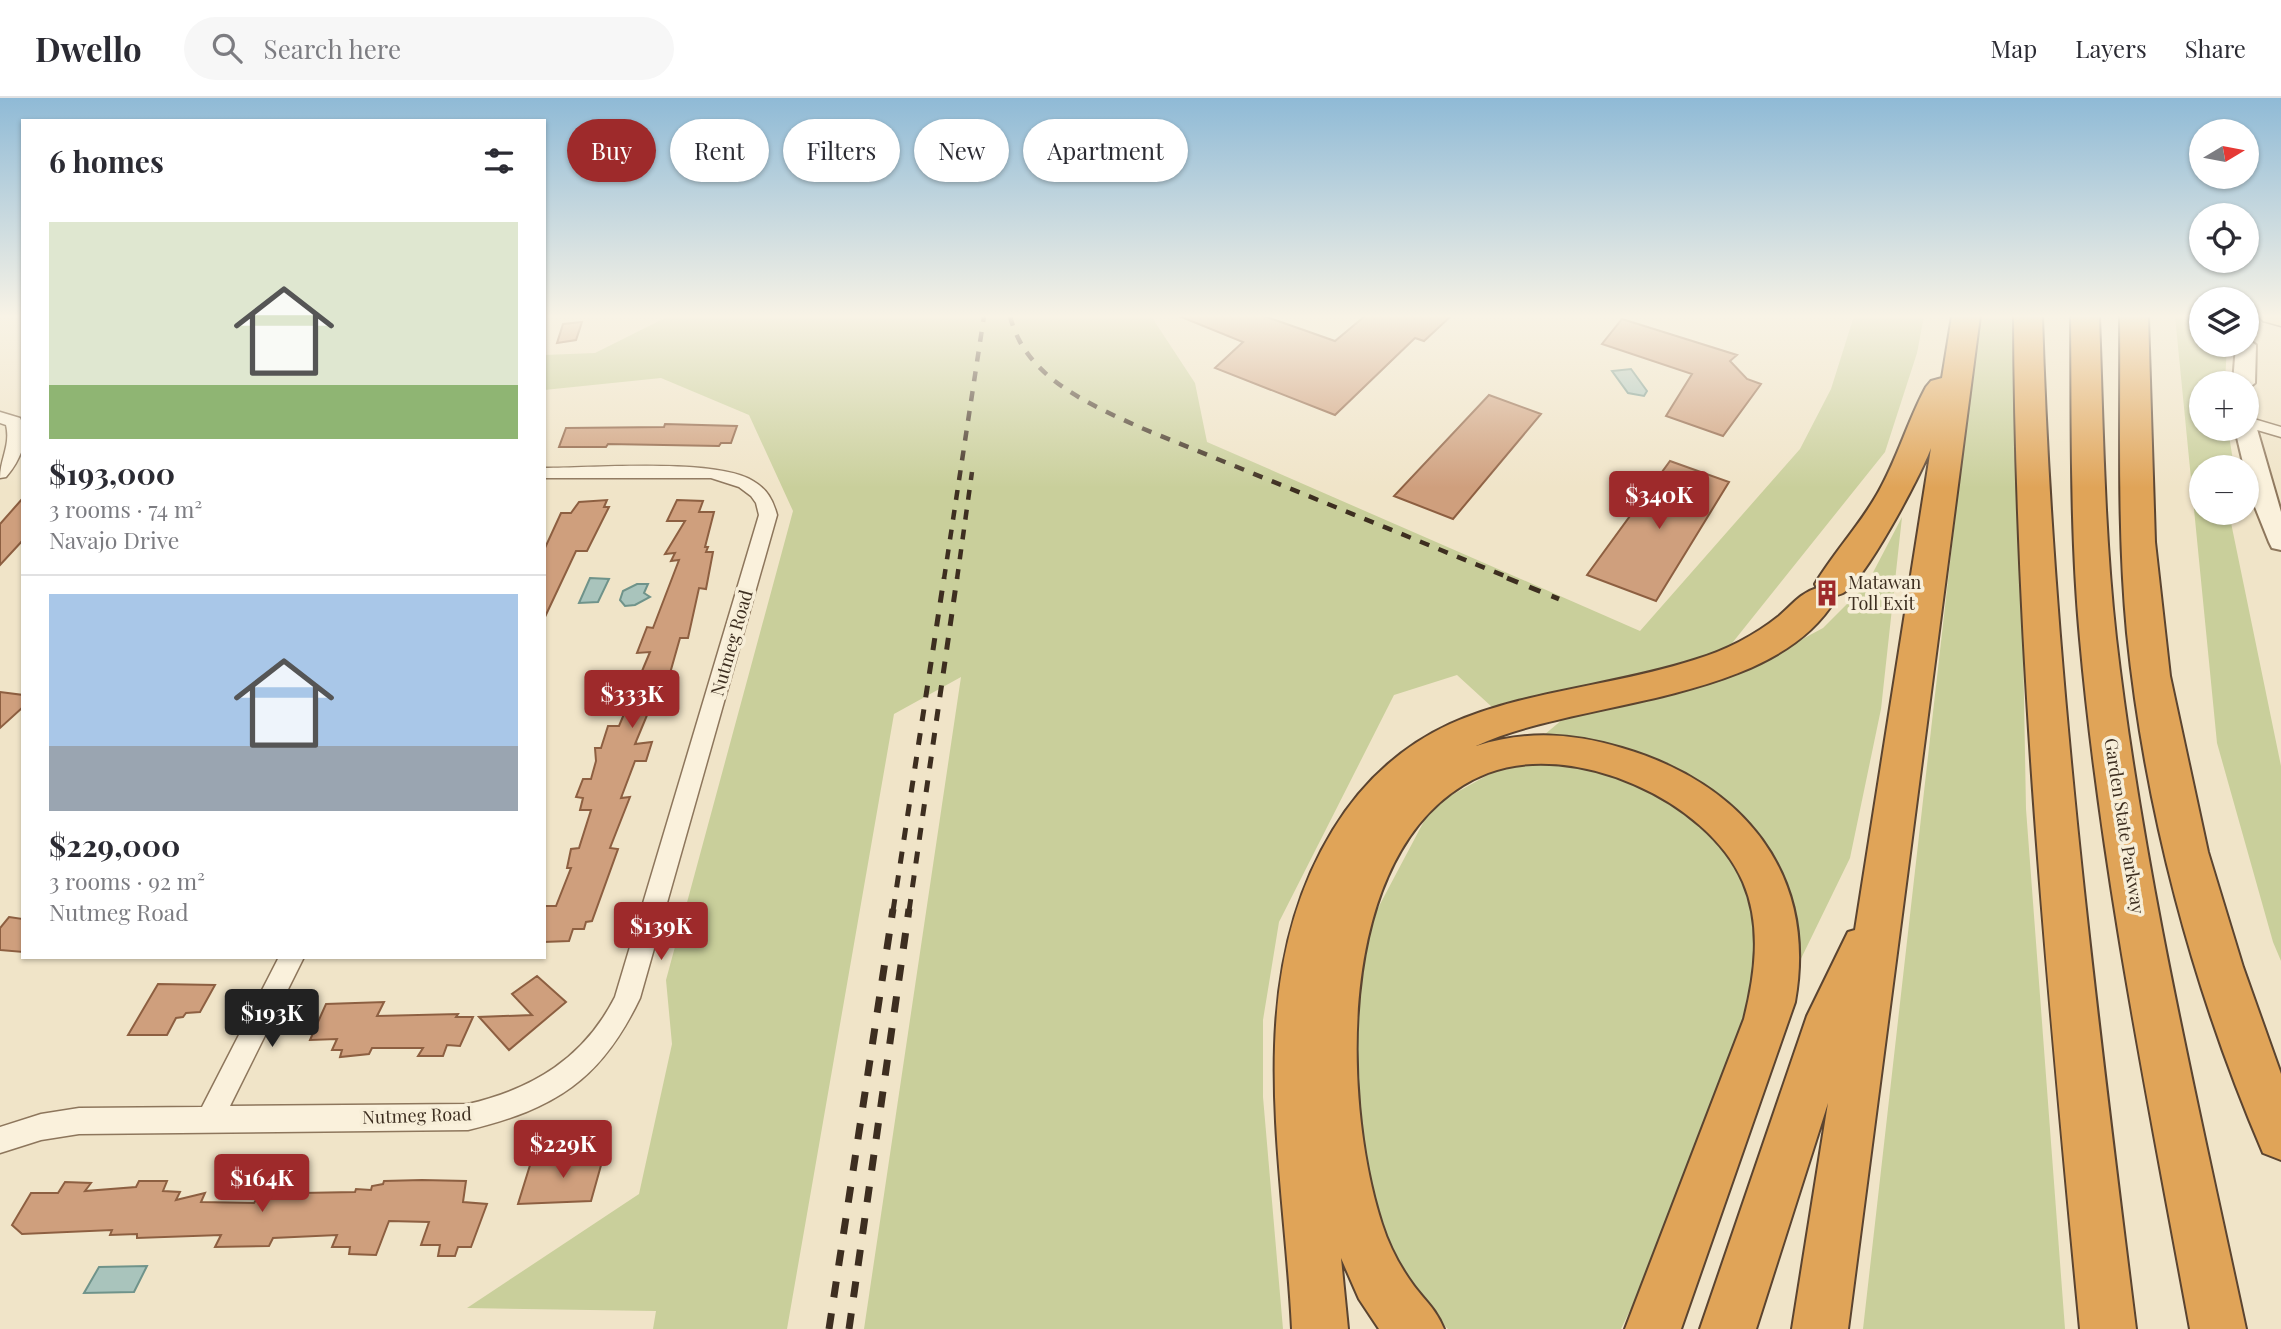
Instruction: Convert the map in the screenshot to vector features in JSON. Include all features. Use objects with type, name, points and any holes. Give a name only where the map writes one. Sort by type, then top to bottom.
[{"type":"highway","points":[[1320,1329],[1300,1121],[1298,1044],[1311,940],[1322,899],[1335,863],[1361,818],[1408,769],[1449,741],[1517,715],[1726,664],[1761,648],[1777,637],[1825,592],[1864,544],[1892,498],[1919,442],[1931,403],[1950,373]]},
{"type":"highway","points":[[1820,1329],[1957,373]]},
{"type":"highway","points":[[2030,373],[2051,763],[2078,1059],[2108,1329]]},
{"type":"highway","name":"Garden State Parkway","points":[[2086,373],[2090,540],[2111,746],[2149,984],[2218,1329]]},
{"type":"highway","points":[[2136,373],[2142,575],[2151,675],[2161,732],[2209,932],[2281,1136]]},
{"type":"highway","points":[[1416,1329],[1389,1299],[1370,1264],[1361,1244],[1343,1170],[1335,1039],[1337,999],[1349,929],[1357,899],[1380,846],[1394,824],[1428,789],[1464,766],[1528,749],[1555,749],[1630,766],[1658,777],[1709,810],[1731,832],[1764,879],[1779,940],[1779,967],[1767,1019],[1653,1329]]},
{"type":"highway","points":[[1728,1329],[1792,1140],[1829,1016],[1880,916]]},
{"type":"street","points":[[0,473],[15,454],[18,442],[12,419]]},
{"type":"street","points":[[2259,426],[2281,432]]},
{"type":"street","points":[[2249,441],[2265,502],[2281,542]]},
{"type":"street","name":"Nutmeg Road","points":[[0,1140],[79,1121],[468,1117],[502,1110],[534,1098],[564,1080],[602,1045],[621,1012],[768,515],[765,502],[757,492],[745,483],[721,475],[546,473]]},
{"type":"street","points":[[210,1119],[291,959]]},
{"type":"green space","points":[[546,373],[1189,373],[1195,383],[1207,442],[1640,631],[1800,449],[1831,389],[1836,373],[1910,373],[1885,452],[1717,662],[1504,718],[1457,675],[1394,695],[1279,922],[1263,1020],[1263,1097],[1283,1329],[864,1329],[961,677],[894,714],[787,1329],[653,1329],[656,1311],[467,1308],[639,1194],[672,1044],[666,980],[793,511],[749,415],[661,378],[546,390]]},
{"type":"green space","points":[[1971,373],[2018,373],[2026,809],[2065,1329],[1863,1329]]},
{"type":"green space","points":[[2181,373],[2189,373],[2189,441],[2230,441],[2232,455],[2189,455],[2189,458]]},
{"type":"green space","points":[[1902,517],[1881,709],[1850,858],[1621,1329],[1448,1329],[1394,1281],[1353,1149],[1360,942],[1432,806],[1513,761],[1569,714],[1738,674],[1823,628],[1867,584]]},
{"type":"green space","points":[[2196,525],[2231,525],[2281,766],[2281,961],[2273,942],[2217,743]]},
{"type":"water","points":[[1614,373],[1634,373],[1647,391],[1644,396],[1628,393]]},
{"type":"water","points":[[590,578],[609,579],[598,602],[579,603]]},
{"type":"water","points":[[637,584],[648,584],[644,593],[650,597],[635,605],[625,606],[620,600],[623,591]]},
{"type":"water","points":[[147,1266],[134,1292],[84,1293],[99,1267]]},
{"type":"building","points":[[1229,373],[1378,373],[1335,415]]},
{"type":"building","points":[[1742,373],[1747,379],[1761,384],[1723,436],[1666,416],[1692,374]]},
{"type":"building","points":[[1489,395],[1541,414],[1453,519],[1394,496]]},
{"type":"building","points":[[665,424],[737,426],[731,443],[721,443],[719,446],[608,444],[606,447],[559,447],[566,428],[664,427]]},
{"type":"building","points":[[1670,461],[1729,482],[1656,601],[1587,575]]},
{"type":"building","points":[[21,500],[21,542],[0,565],[0,524]]},
{"type":"building","points":[[607,500],[604,507],[609,507],[587,551],[576,551],[546,615],[546,546],[561,513],[571,513],[579,502]]},
{"type":"building","points":[[677,500],[703,501],[699,512],[714,512],[705,547],[708,547],[706,552],[713,552],[706,589],[699,588],[688,638],[680,638],[663,698],[656,707],[650,708],[635,744],[652,742],[646,761],[635,761],[621,798],[630,797],[610,848],[618,849],[592,921],[586,922],[584,929],[573,929],[569,941],[546,942],[546,906],[556,906],[571,868],[567,868],[571,849],[579,848],[591,810],[580,810],[583,798],[576,797],[583,779],[591,779],[596,761],[595,748],[601,748],[608,726],[619,726],[650,652],[637,653],[647,627],[653,628],[679,560],[671,561],[675,553],[665,554],[685,521],[667,521]]},
{"type":"building","points":[[0,692],[21,695],[21,709],[0,728]]},
{"type":"building","points":[[9,917],[21,919],[21,952],[0,950],[0,928]]},
{"type":"building","points":[[537,976],[566,1002],[509,1050],[479,1017],[532,1015],[512,994]]},
{"type":"building","points":[[158,984],[215,985],[200,1012],[186,1013],[183,1017],[176,1018],[167,1035],[128,1035]]},
{"type":"building","points":[[384,1002],[377,1016],[458,1014],[456,1017],[473,1017],[460,1046],[447,1045],[443,1056],[418,1056],[423,1048],[372,1048],[369,1054],[340,1057],[342,1050],[332,1050],[337,1039],[310,1040],[326,1004]]},
{"type":"building","points":[[582,1151],[605,1151],[591,1201],[518,1204],[531,1162],[578,1161]]},
{"type":"building","points":[[139,1181],[167,1181],[163,1191],[180,1192],[176,1200],[205,1193],[201,1202],[254,1203],[258,1197],[269,1198],[277,1181],[306,1182],[301,1193],[355,1192],[356,1189],[371,1190],[372,1186],[383,1184],[384,1181],[466,1181],[463,1202],[487,1204],[471,1247],[458,1247],[455,1256],[438,1256],[440,1245],[421,1245],[429,1222],[389,1221],[376,1255],[349,1254],[350,1247],[332,1247],[337,1235],[273,1238],[269,1246],[215,1247],[221,1235],[137,1238],[137,1234],[110,1235],[112,1230],[22,1234],[12,1225],[31,1193],[58,1193],[65,1182],[91,1183],[85,1191],[136,1187]]},
{"type":"railway","points":[[944,579],[975,373]]},
{"type":"railway","points":[[1046,373],[1079,397],[1139,427],[1512,579]]},
{"type":"railway","points":[[957,579],[972,472]]},
{"type":"railway","points":[[893,911],[944,578]]},
{"type":"railway","points":[[909,911],[957,578]]},
{"type":"railway","points":[[1507,578],[1559,599]]},
{"type":"railway","points":[[829,1329],[893,909]]},
{"type":"railway","points":[[849,1329],[909,909]]},
{"type":"place","name":"Matawan Toll Exit","points":[[1827,593]]}]
